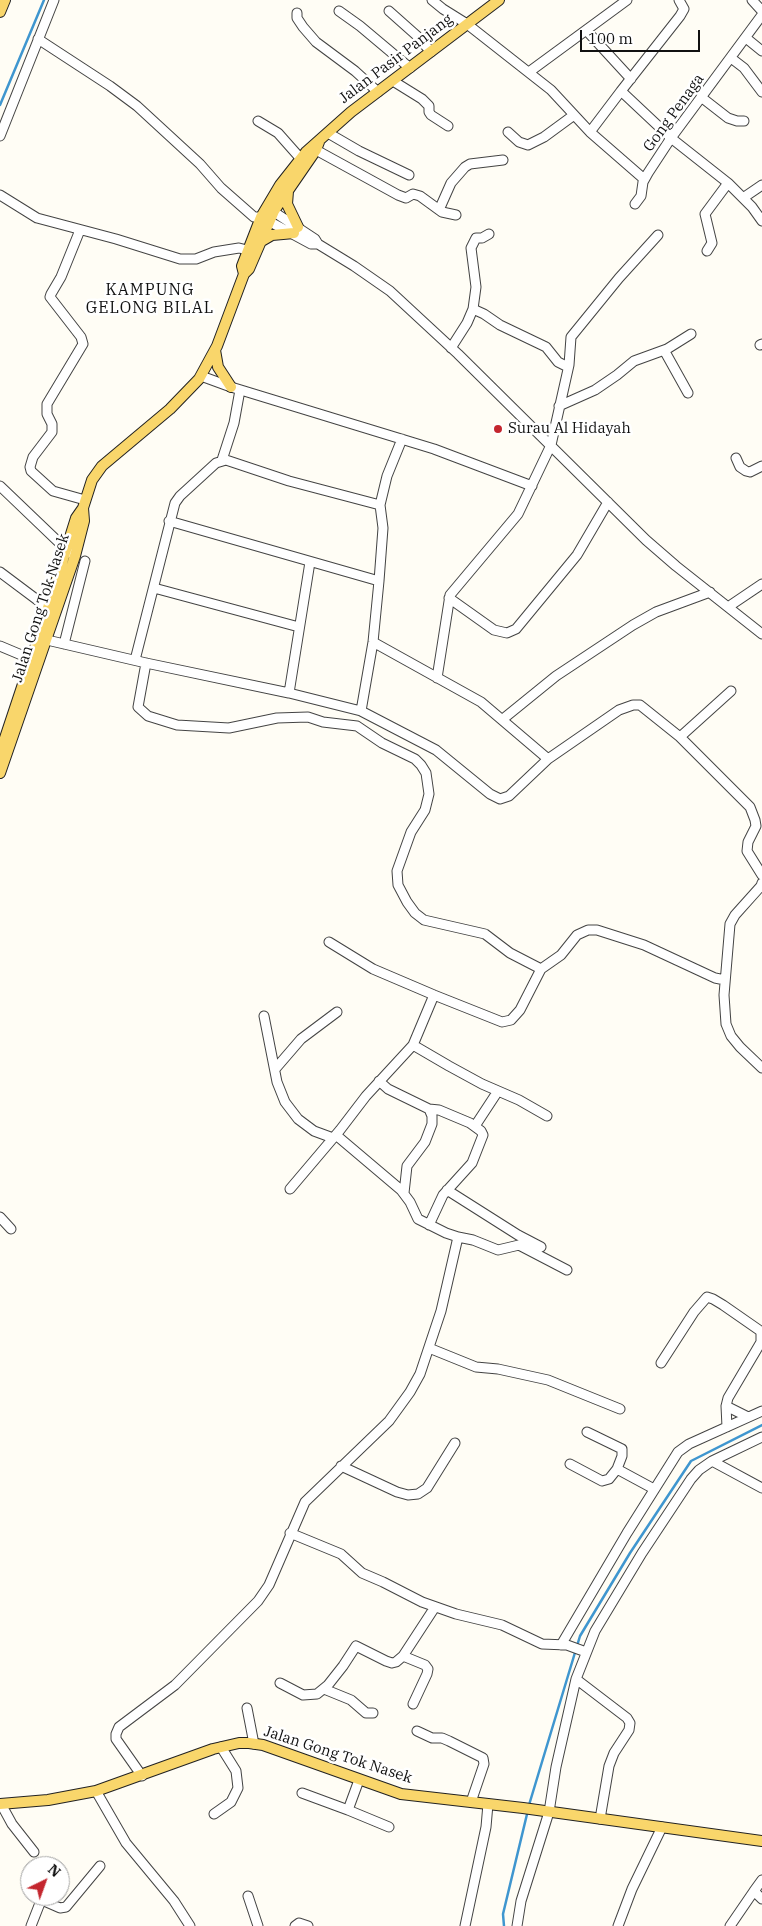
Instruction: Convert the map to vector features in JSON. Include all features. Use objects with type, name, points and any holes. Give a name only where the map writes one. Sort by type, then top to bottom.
[{"type":"main road","points":[[0,12],[5,0]]},
{"type":"main road","name":"Jalan Pasir Panjang","points":[[336,125],[498,0]]},
{"type":"main road","name":"Jalan Gong Tok Nasek","points":[[270,209],[336,125]]},
{"type":"main road","name":"Jalan Gong Tok Nasek","points":[[244,274],[242,266],[247,250],[265,220],[280,185],[312,146],[318,146]]},
{"type":"main road","points":[[260,242],[272,234],[296,230],[288,204],[289,187]]},
{"type":"main road","name":"Jalan Gong Tok Nasek","points":[[0,753],[48,608],[84,521],[84,504],[92,480],[102,466],[170,409],[201,376],[215,350],[244,274],[249,269],[260,242],[265,220]]},
{"type":"main road","points":[[215,350],[218,367],[235,389]]},
{"type":"main road","name":"Jalan Gong Tok Nasek","points":[[0,773],[47,640],[71,553]]},
{"type":"main road","points":[[35,648],[47,640],[42,627]]},
{"type":"main road","name":"Jalan Gong Tok Nasek","points":[[1,1804],[48,1800],[96,1791],[221,1747],[239,1743],[263,1746],[400,1794],[662,1826],[762,1841]]},
{"type":"street","points":[[0,136],[54,0]]},
{"type":"street","points":[[432,0],[467,24],[551,90],[590,132],[644,179]]},
{"type":"street","points":[[529,72],[627,0]]},
{"type":"street","points":[[590,132],[680,16],[684,9],[678,0]]},
{"type":"street","points":[[752,0],[762,11]]},
{"type":"street","points":[[339,10],[410,68]]},
{"type":"street","points":[[389,10],[431,52]]},
{"type":"street","points":[[297,13],[297,18],[316,42],[355,70],[378,92]]},
{"type":"street","name":"Gong Penaga","points":[[635,204],[641,196],[644,179],[671,138],[762,15]]},
{"type":"street","points":[[586,30],[630,79]]},
{"type":"street","points":[[746,38],[762,51]]},
{"type":"street","points":[[38,39],[137,106],[200,164],[221,188],[254,217],[296,230]]},
{"type":"street","points":[[731,58],[744,68],[762,92]]},
{"type":"street","points":[[393,80],[427,103],[431,115],[448,126]]},
{"type":"street","points":[[622,91],[671,138],[728,183],[762,220]]},
{"type":"street","points":[[702,97],[728,118],[744,121]]},
{"type":"street","points":[[508,132],[519,142],[528,145],[544,137],[574,114]]},
{"type":"street","points":[[258,122],[278,133],[301,159]]},
{"type":"street","points":[[328,133],[359,152],[409,175]]},
{"type":"street","points":[[318,146],[398,195],[406,198],[413,194],[420,196],[445,214],[456,215]]},
{"type":"street","points":[[439,210],[449,186],[465,167],[503,160]]},
{"type":"street","points":[[706,252],[712,242],[705,214],[728,183]]},
{"type":"street","points":[[743,198],[762,185]]},
{"type":"street","points":[[0,195],[37,218],[180,259],[196,259],[214,252],[239,248],[247,250]]},
{"type":"street","points":[[270,209],[311,244],[318,244],[354,266],[390,292],[451,348],[658,551],[762,634]]},
{"type":"street","points":[[80,230],[61,277],[50,297],[81,337],[82,344],[47,404],[47,414],[52,424],[52,432],[33,457],[30,467],[31,471],[54,491],[84,504]]},
{"type":"street","points":[[451,348],[467,323],[473,309],[476,288],[471,248],[476,238],[482,238],[489,234]]},
{"type":"street","points":[[437,678],[449,598],[456,587],[518,514],[551,445],[568,367],[570,342],[573,333],[658,235]]},
{"type":"street","points":[[473,309],[500,325],[543,346],[558,362],[568,367]]},
{"type":"street","points":[[559,406],[602,386],[634,361],[664,350],[691,334]]},
{"type":"street","points":[[664,350],[688,393]]},
{"type":"street","points":[[201,376],[235,389],[434,449],[532,486]]},
{"type":"street","points":[[222,460],[234,424],[235,389]]},
{"type":"street","points":[[361,711],[379,581],[383,528],[380,505],[387,476],[402,440]]},
{"type":"street","points":[[736,458],[740,467],[746,472],[762,466]]},
{"type":"street","points":[[135,660],[175,503],[180,496],[216,463],[222,460],[289,481],[380,505]]},
{"type":"street","points":[[0,486],[71,553]]},
{"type":"street","points":[[449,598],[494,630],[507,633],[516,630],[577,555],[608,502]]},
{"type":"street","points":[[169,521],[379,581]]},
{"type":"street","points":[[64,644],[85,560]]},
{"type":"street","points":[[289,693],[310,562]]},
{"type":"street","points":[[0,572],[48,608]]},
{"type":"street","points":[[728,607],[762,584]]},
{"type":"street","points":[[154,588],[299,627]]},
{"type":"street","points":[[503,719],[556,676],[626,629],[656,612],[710,592]]},
{"type":"street","points":[[47,640],[289,693],[361,711],[436,750],[490,794],[500,799],[509,796],[548,759],[619,710],[636,704],[644,707],[680,737],[750,807],[756,826],[748,842],[747,851],[762,875]]},
{"type":"street","points":[[372,642],[481,702],[548,759]]},
{"type":"street","points":[[0,646],[31,659]]},
{"type":"street","points":[[146,663],[138,707],[148,716],[177,725],[229,728],[277,718],[308,717],[326,722],[357,726],[382,743],[415,759],[422,765],[426,773],[429,794],[425,810],[411,832],[397,870],[398,885],[407,902],[415,913],[424,920],[485,934],[510,953],[542,969]]},
{"type":"street","points":[[680,737],[731,691]]},
{"type":"street","points":[[762,883],[731,921],[724,1005],[729,1030],[740,1047],[762,1068]]},
{"type":"street","points":[[329,942],[373,969],[434,996],[502,1022],[506,1022],[515,1016],[520,1010],[542,969],[561,955],[583,932],[597,930],[661,952],[715,978],[725,980]]},
{"type":"street","points":[[290,1189],[379,1081],[413,1045],[434,996]]},
{"type":"street","points":[[276,1068],[301,1040],[337,1012]]},
{"type":"street","points":[[264,1016],[281,1094],[288,1108],[298,1119],[314,1131],[334,1136],[404,1193],[416,1216],[430,1226],[498,1250],[520,1245],[567,1270]]},
{"type":"street","points":[[413,1045],[449,1066],[519,1100],[547,1116]]},
{"type":"street","points":[[379,1081],[388,1088],[429,1109],[439,1110],[475,1126],[483,1135],[476,1156],[469,1167],[447,1190],[430,1226]]},
{"type":"street","points":[[475,1126],[498,1091]]},
{"type":"street","points":[[404,1193],[407,1166],[426,1142],[432,1124],[432,1116],[429,1109]]},
{"type":"street","points":[[447,1190],[518,1235],[542,1247]]},
{"type":"street","points":[[0,1217],[11,1229]]},
{"type":"street","points":[[142,1776],[116,1739],[117,1730],[175,1685],[253,1607],[269,1585],[305,1502],[396,1412],[420,1374],[441,1311],[458,1236]]},
{"type":"street","points":[[661,1363],[705,1298],[710,1297],[759,1330],[762,1339],[728,1398],[726,1406],[727,1427]]},
{"type":"street","points":[[429,1348],[476,1367],[498,1369],[548,1380],[620,1409]]},
{"type":"street","points":[[726,1406],[748,1418]]},
{"type":"street","points":[[564,1645],[654,1489],[673,1459],[684,1446],[762,1411]]},
{"type":"street","points":[[570,1464],[602,1481],[609,1479],[617,1469],[622,1456],[622,1449],[587,1432]]},
{"type":"street","points":[[517,1926],[520,1901],[547,1812],[576,1679],[585,1651],[595,1631],[642,1552],[684,1488],[699,1470],[712,1461],[762,1438]]},
{"type":"street","points":[[341,1466],[397,1492],[408,1495],[418,1494],[427,1488],[455,1443]]},
{"type":"street","points":[[712,1461],[762,1488]]},
{"type":"street","points":[[617,1469],[654,1489]]},
{"type":"street","points":[[290,1533],[341,1554],[362,1573],[435,1607],[465,1617],[502,1625],[542,1644],[564,1645],[585,1651]]},
{"type":"street","points":[[280,1683],[303,1695],[314,1695],[324,1689],[343,1666],[356,1646],[392,1663],[396,1662],[403,1656],[435,1607]]},
{"type":"street","points":[[403,1656],[428,1668],[413,1704]]},
{"type":"street","points":[[576,1679],[624,1715],[630,1724],[609,1766],[600,1819]]},
{"type":"street","points":[[324,1689],[351,1700],[366,1713],[373,1713]]},
{"type":"street","points":[[248,1708],[254,1744]]},
{"type":"street","points":[[417,1731],[432,1738],[442,1738],[483,1758],[484,1762],[471,1802]]},
{"type":"street","points":[[214,1814],[231,1802],[238,1788],[236,1771],[221,1747]]},
{"type":"street","points":[[348,1810],[358,1780]]},
{"type":"street","points":[[96,1791],[126,1843],[174,1901],[190,1926]]},
{"type":"street","points":[[302,1793],[389,1827]]},
{"type":"street","points":[[1,1804],[12,1824],[34,1852]]},
{"type":"street","points":[[466,1926],[485,1835],[488,1804]]},
{"type":"street","points":[[618,1926],[632,1889],[662,1826]]},
{"type":"street","points":[[31,1926],[40,1903],[44,1901],[63,1908],[100,1866]]},
{"type":"street","points":[[730,1926],[762,1880]]},
{"type":"street","points":[[754,1891],[762,1899]]},
{"type":"street","points":[[248,1896],[258,1926]]},
{"type":"street","points":[[295,1926],[299,1923],[308,1926]]},
{"type":"waterway","points":[[0,105],[44,0]]},
{"type":"waterway","points":[[529,1805],[580,1636],[630,1553],[691,1461],[762,1425]]},
{"type":"waterway","points":[[504,1926],[503,1914],[528,1810]]},
{"type":"place","name":"Surau Al Hidayah","points":[[498,429]]},
{"type":"district","name":"KAMPUNG GELONG BILAL","points":[[150,299]]}]
